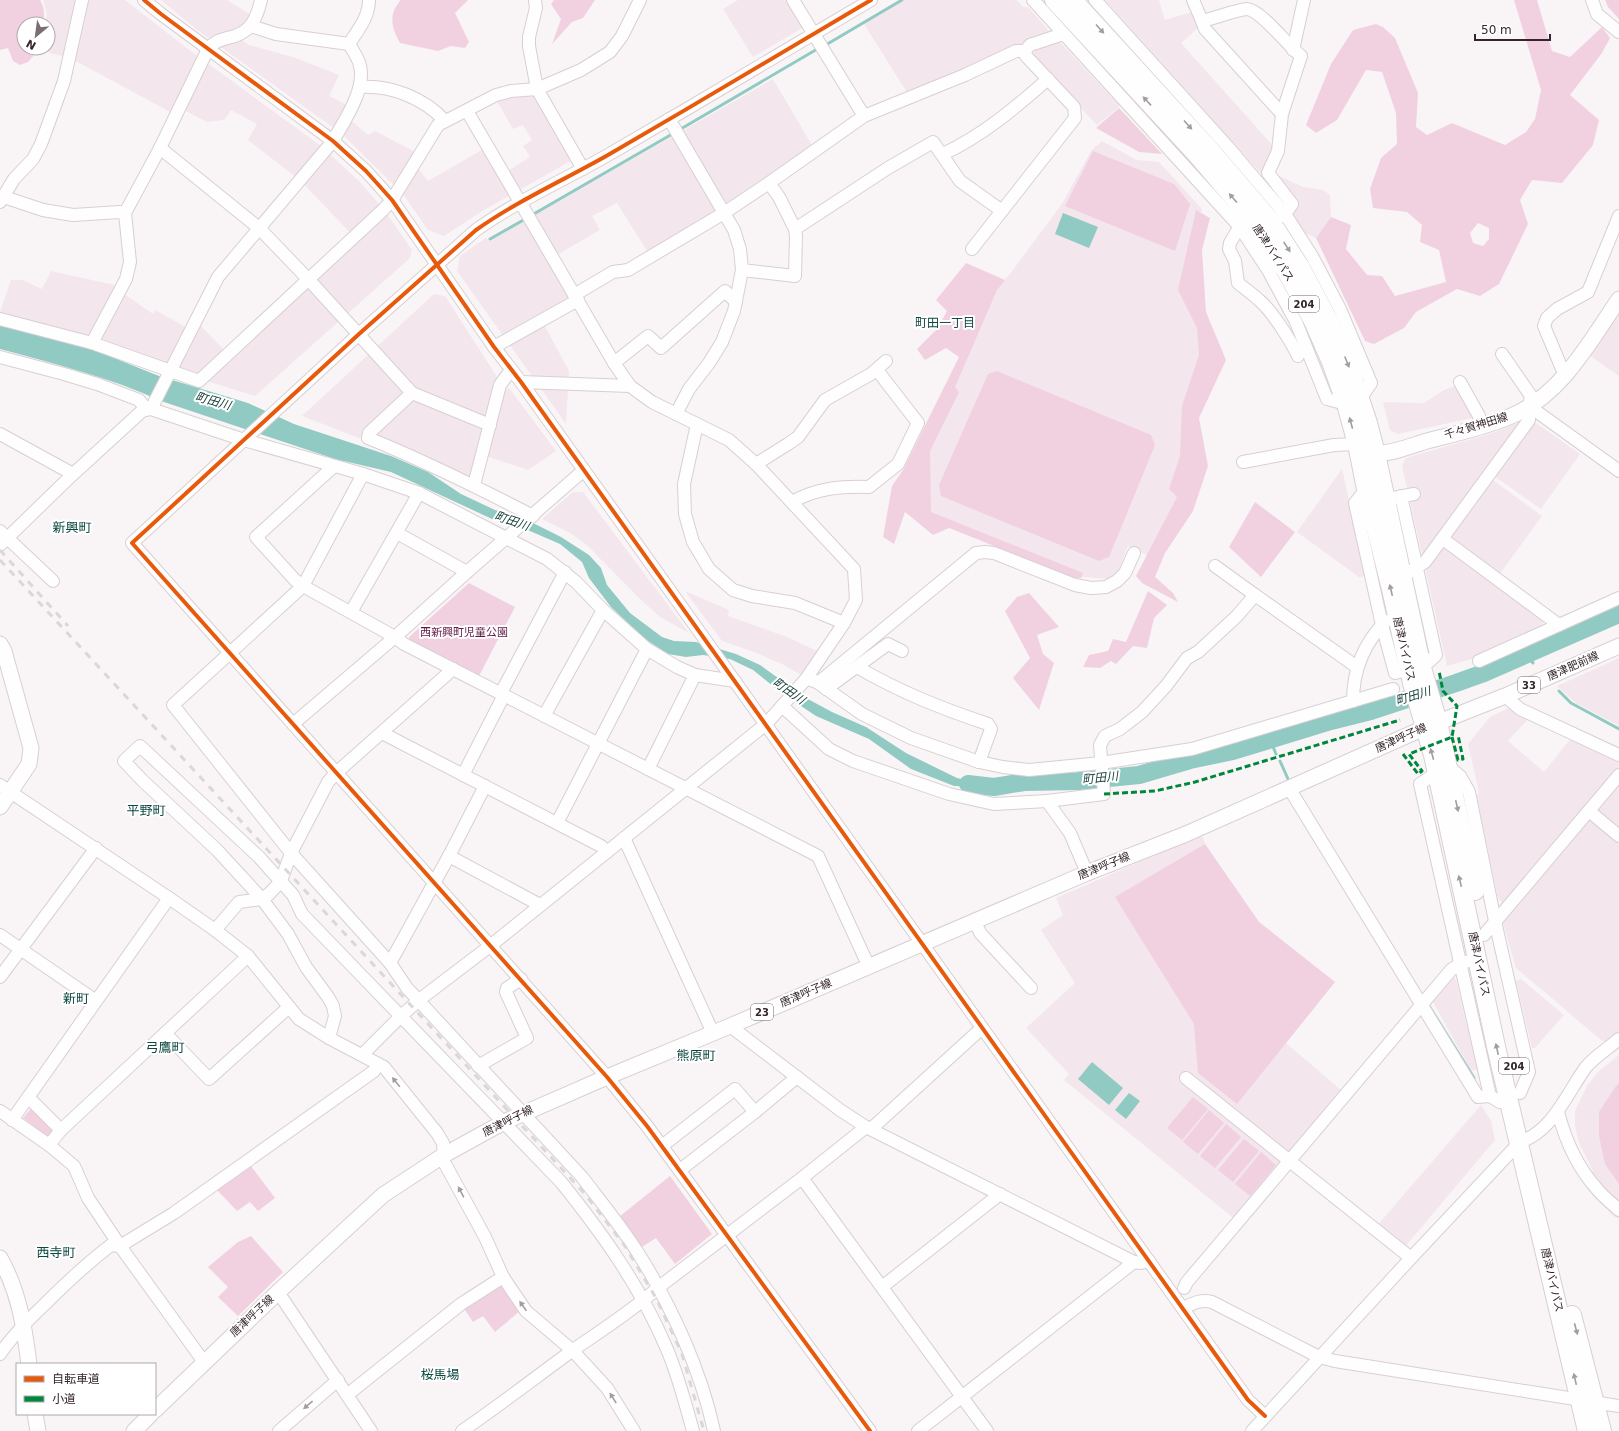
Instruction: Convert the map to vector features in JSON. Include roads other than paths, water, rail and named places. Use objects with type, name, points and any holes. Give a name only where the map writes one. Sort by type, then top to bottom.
[{"type":"highway","name":"唐津バイパス","points":[[1054,0],[1081,41],[1196,155],[1244,221],[1286,271],[1313,321],[1331,362],[1353,401],[1393,498],[1410,573],[1417,675]]},
{"type":"highway","name":"唐津バイパス","points":[[1074,0],[1214,153],[1278,217],[1301,268],[1328,319],[1348,363],[1357,444],[1366,489],[1396,612],[1417,675],[1442,769],[1490,928],[1515,1097],[1567,1296],[1587,1401],[1587,1431]]},
{"type":"highway","name":"唐津バイパス","points":[[1442,769],[1444,854],[1478,960],[1497,1051],[1515,1097]]},
{"type":"highway","name":"唐津バイパス","points":[[1587,1401],[1602,1431]]},
{"type":"main road","name":"千々賀神田線","points":[[1376,454],[1480,427],[1510,417],[1529,406],[1542,397],[1565,376],[1619,299]]},
{"type":"main road","points":[[1357,444],[1376,454]]},
{"type":"main road","points":[[0,644],[4,651],[31,748],[29,764],[5,789],[0,807]]},
{"type":"main road","name":"唐津肥前線","points":[[1431,725],[1505,696],[1619,646]]},
{"type":"main road","name":"唐津呼子線","points":[[156,1409],[278,1292],[382,1196],[444,1155],[504,1122],[607,1076],[730,1026],[1087,873],[1186,834],[1431,725]]},
{"type":"main road","points":[[0,1258],[17,1296],[24,1324],[29,1363]]},
{"type":"main road","points":[[35,1415],[38,1431]]},
{"type":"main road","points":[[134,1431],[150,1415]]},
{"type":"street","points":[[82,0],[64,81],[41,144],[33,159],[14,179],[2,200],[43,210],[73,214],[125,213]]},
{"type":"street","points":[[144,0],[333,141],[366,171],[392,200],[494,347],[521,382],[766,724],[1248,1400],[1265,1416]]},
{"type":"street","points":[[92,343],[126,279],[130,262],[125,213],[160,148],[208,49],[215,41],[236,35],[251,26],[261,0]]},
{"type":"street","points":[[350,44],[366,16],[369,8],[369,0]]},
{"type":"street","points":[[535,0],[536,8],[529,37],[529,46],[537,89],[583,169]]},
{"type":"street","points":[[0,319],[92,343],[199,381],[383,210],[392,200],[438,125],[496,95],[511,91],[537,89],[581,70],[610,52],[622,36],[640,0]]},
{"type":"street","points":[[793,0],[864,116]]},
{"type":"street","points":[[870,0],[814,34],[674,128],[583,169],[526,212],[494,217],[476,230],[437,263],[132,542],[607,1076],[680,1170],[870,1431]]},
{"type":"street","points":[[1033,0],[1063,34],[1081,41]]},
{"type":"street","points":[[1095,0],[1228,147],[1278,217],[1292,204],[1268,173],[1278,151],[1282,114],[1301,56],[1293,50],[1260,14],[1247,9],[1202,22]]},
{"type":"street","points":[[1193,0],[1205,29],[1282,114]]},
{"type":"street","points":[[1293,50],[1304,0]]},
{"type":"street","points":[[1592,0],[1597,14],[1619,32]]},
{"type":"street","points":[[251,26],[276,34],[350,44]]},
{"type":"street","points":[[1025,51],[1030,45],[1063,34]]},
{"type":"street","points":[[53,581],[2,538],[142,412],[150,407],[218,277],[333,141],[360,87],[362,75],[360,64],[350,44]]},
{"type":"street","points":[[494,347],[576,297],[613,272],[628,270],[724,213],[864,116],[965,75],[1016,51],[1025,51]]},
{"type":"street","points":[[972,249],[1075,118],[1074,107],[1026,56],[1025,51]]},
{"type":"street","points":[[942,154],[961,146],[981,133],[1013,109],[1048,79]]},
{"type":"street","points":[[360,87],[373,86],[386,88],[414,98],[438,114],[445,121]]},
{"type":"street","points":[[467,111],[614,363],[630,386],[652,402],[729,440],[756,464],[854,569],[856,600],[816,683]]},
{"type":"street","points":[[674,128],[734,230],[740,249],[742,270],[736,302],[722,342],[709,363],[689,389],[676,414]]},
{"type":"street","points":[[795,229],[888,168],[933,142],[960,181],[1002,211]]},
{"type":"street","points":[[160,148],[259,228],[309,280],[412,393],[490,425]]},
{"type":"street","points":[[742,270],[795,276],[795,229],[769,183]]},
{"type":"street","points":[[1565,376],[1544,326],[1547,318],[1557,310],[1588,292],[1619,216]]},
{"type":"street","points":[[1244,221],[1230,243],[1229,249],[1235,261],[1238,283],[1261,302],[1267,309],[1294,347],[1298,356]]},
{"type":"street","points":[[614,363],[648,336],[661,348],[725,291],[736,302]]},
{"type":"street","points":[[1410,573],[1425,562],[1443,539],[1529,420],[1531,396],[1502,354]]},
{"type":"street","points":[[0,357],[97,384],[138,400],[150,407],[333,467],[363,474],[419,494],[547,559],[565,572],[603,610],[647,649],[677,667],[695,675],[733,679]]},
{"type":"street","points":[[756,464],[798,437],[825,400],[876,370],[886,361]]},
{"type":"street","points":[[474,485],[500,385],[511,370]]},
{"type":"street","points":[[792,502],[805,495],[820,491],[848,486],[869,486],[898,464],[918,423],[876,370]]},
{"type":"street","points":[[521,382],[630,386]]},
{"type":"street","points":[[1460,382],[1478,416],[1480,427]]},
{"type":"street","points":[[412,393],[369,433],[368,438],[401,451],[474,485],[533,516]]},
{"type":"street","points":[[1529,406],[1619,471]]},
{"type":"street","points":[[697,424],[684,484],[685,514],[693,542],[709,569],[733,590],[752,596],[795,603],[844,623]]},
{"type":"street","points":[[0,434],[74,474]]},
{"type":"street","points":[[1243,462],[1334,445],[1357,444]]},
{"type":"street","points":[[333,467],[256,538],[295,580],[303,586],[395,637],[404,644],[818,856],[869,966]]},
{"type":"street","points":[[293,724],[395,637],[584,470]]},
{"type":"street","points":[[363,474],[303,586],[173,705],[291,853],[390,963],[407,988],[582,1177],[598,1198],[637,1252],[659,1287],[695,1370],[714,1431]]},
{"type":"street","points":[[1366,489],[1355,503],[1382,625],[1395,672],[1417,675]]},
{"type":"street","points":[[351,612],[419,494]]},
{"type":"street","points":[[1393,498],[1414,494]]},
{"type":"street","points":[[397,533],[467,572]]},
{"type":"street","points":[[1443,539],[1558,625]]},
{"type":"street","points":[[362,1055],[418,1000],[490,946],[766,724],[782,706],[823,679],[976,553],[994,553],[1075,584],[1091,588],[1106,587],[1118,581],[1124,573],[1134,553]]},
{"type":"street","points":[[1215,566],[1357,667]]},
{"type":"street","points":[[464,775],[565,572]]},
{"type":"street","points":[[782,706],[829,749],[853,761],[949,794],[994,804],[1047,801],[1104,794],[1100,745],[1105,736],[1120,729],[1142,712],[1166,686],[1187,658],[1198,652],[1237,616],[1255,595]]},
{"type":"street","points":[[1479,661],[1619,598]]},
{"type":"street","points":[[544,716],[603,610]]},
{"type":"street","points":[[1353,701],[1353,684],[1357,667],[1367,646],[1382,625],[1396,612]]},
{"type":"street","points":[[816,683],[857,667],[888,644],[902,651]]},
{"type":"street","points":[[557,823],[647,649]]},
{"type":"street","points":[[857,667],[887,684],[940,708],[988,724],[991,729],[979,762]]},
{"type":"street","points":[[215,930],[239,902],[262,900],[281,881],[290,860],[291,853],[328,782],[336,773],[453,669]]},
{"type":"street","points":[[648,769],[695,675]]},
{"type":"street","points":[[816,683],[842,701],[884,726],[911,738],[979,762],[1029,770],[1101,763],[1192,749],[1393,689]]},
{"type":"street","points":[[1505,696],[1520,709],[1619,755]]},
{"type":"street","points":[[382,733],[601,846],[607,852]]},
{"type":"street","points":[[329,1038],[335,1016],[333,1006],[306,967],[288,934],[262,900],[217,850],[143,781],[124,761],[140,746],[259,857],[293,895],[302,914],[561,1182],[592,1220],[622,1263],[644,1301],[666,1348],[683,1396],[693,1431]]},
{"type":"street","points":[[1490,928],[1619,775]]},
{"type":"street","points":[[390,963],[449,856],[485,786]]},
{"type":"street","points":[[1289,788],[1424,1001],[1478,1097],[1490,1096],[1500,1102],[1515,1097]]},
{"type":"street","points":[[5,789],[96,848],[215,930],[248,956],[299,1019],[329,1038],[384,1068],[437,1133],[443,1143],[444,1162],[485,1237],[503,1277],[526,1311],[572,1351],[607,1388],[634,1431]]},
{"type":"street","points":[[1047,801],[1070,834],[1087,873]]},
{"type":"street","points":[[1589,811],[1619,836]]},
{"type":"street","points":[[624,838],[713,1033]]},
{"type":"street","points":[[0,977],[96,848]]},
{"type":"street","points":[[1444,854],[1461,963],[1490,1096]]},
{"type":"street","points":[[449,856],[540,905]]},
{"type":"street","points":[[12,1120],[169,898]]},
{"type":"street","points":[[974,922],[981,934],[1031,988]]},
{"type":"street","points":[[0,935],[96,1001]]},
{"type":"street","points":[[49,1145],[61,1130],[248,956]]},
{"type":"street","points":[[1184,1288],[1187,1282],[1291,1161],[1451,970],[1461,963],[1478,960]]},
{"type":"street","points":[[478,1066],[527,1038],[506,992],[507,988],[521,979]]},
{"type":"street","points":[[165,1033],[209,1079],[289,1008]]},
{"type":"street","points":[[730,1026],[840,1110],[869,1128],[1134,1262],[1141,1263],[1149,1261]]},
{"type":"street","points":[[462,1431],[644,1301],[659,1287],[869,1128],[982,1028]]},
{"type":"street","points":[[1252,1431],[1411,1258],[1525,1140],[1558,1112],[1588,1066],[1619,1039]]},
{"type":"street","points":[[0,1354],[11,1337],[24,1324],[81,1268],[111,1244],[120,1246],[180,1209],[374,1071],[378,1064]]},
{"type":"street","points":[[680,1170],[797,1077]]},
{"type":"street","points":[[1186,1078],[1411,1258]]},
{"type":"street","points":[[662,1146],[735,1089],[754,1112]]},
{"type":"street","points":[[28,1097],[61,1130]]},
{"type":"street","points":[[0,1111],[49,1145],[74,1166],[88,1198],[120,1246],[204,1362]]},
{"type":"street","points":[[1558,1112],[1563,1131],[1577,1160],[1596,1189],[1619,1210]]},
{"type":"street","points":[[802,1178],[987,1431]]},
{"type":"street","points":[[882,1288],[1000,1194]]},
{"type":"street","points":[[1116,1253],[1122,1252],[1134,1240]]},
{"type":"street","points":[[918,1431],[1134,1262]]},
{"type":"street","points":[[347,1395],[461,1304],[503,1277]]},
{"type":"street","points":[[1170,1289],[1177,1287],[1184,1288],[1200,1295],[1204,1300]]},
{"type":"street","points":[[278,1292],[371,1431]]},
{"type":"street","points":[[1183,1308],[1204,1300],[1212,1302],[1319,1357],[1343,1363],[1619,1406]]},
{"type":"street","points":[[279,1431],[338,1380]]},
{"type":"water","points":[[1063,213],[1098,227],[1089,248],[1055,234]]},
{"type":"water","points":[[0,325],[89,348],[159,376],[248,403],[294,424],[391,456],[428,472],[461,494],[495,510],[523,518],[561,537],[589,555],[601,568],[607,585],[630,613],[662,637],[674,641],[696,642],[736,654],[760,665],[806,698],[832,712],[866,727],[906,753],[957,778],[994,787],[954,786],[911,769],[869,739],[816,716],[783,694],[753,670],[730,659],[703,655],[686,657],[668,654],[645,639],[611,607],[589,578],[582,562],[560,544],[516,525],[492,519],[391,472],[335,459],[161,401],[102,378],[0,349]]},
{"type":"water","points":[[1092,1062],[1123,1088],[1109,1105],[1078,1079]]},
{"type":"water","points":[[1129,1093],[1140,1101],[1126,1119],[1115,1110]]},
{"type":"waterway","points":[[824,46],[902,0]]},
{"type":"waterway","points":[[679,130],[819,48]]},
{"type":"waterway","points":[[532,215],[674,133]]},
{"type":"waterway","points":[[490,239],[527,218]]},
{"type":"waterway","name":"町田川","points":[[968,784],[994,787],[1024,782],[1079,781],[1139,775],[1190,760],[1233,751],[1331,721],[1371,711],[1456,683],[1484,673],[1619,614]]},
{"type":"waterway","points":[[1526,654],[1533,663]]},
{"type":"waterway","points":[[1559,691],[1571,703],[1619,729]]},
{"type":"waterway","points":[[1270,739],[1276,754]]},
{"type":"waterway","points":[[1280,761],[1288,779]]},
{"type":"waterway","points":[[1429,1006],[1474,1078]]},
{"type":"railway","points":[[0,550],[68,626]]},
{"type":"railway","points":[[0,560],[585,1194],[625,1246],[656,1298],[682,1354],[704,1431]]},
{"type":"district","name":"町田一丁目","points":[[945,323]]},
{"type":"district","name":"新興町","points":[[72,527]]},
{"type":"district","name":"平野町","points":[[146,810]]},
{"type":"district","name":"新町","points":[[76,998]]},
{"type":"district","name":"弓鷹町","points":[[165,1047]]},
{"type":"district","name":"熊原町","points":[[696,1055]]},
{"type":"district","name":"西寺町","points":[[56,1252]]},
{"type":"district","name":"桜馬場","points":[[440,1374]]},
{"type":"park label","name":"西新興町児童公園","points":[[464,632]]}]
